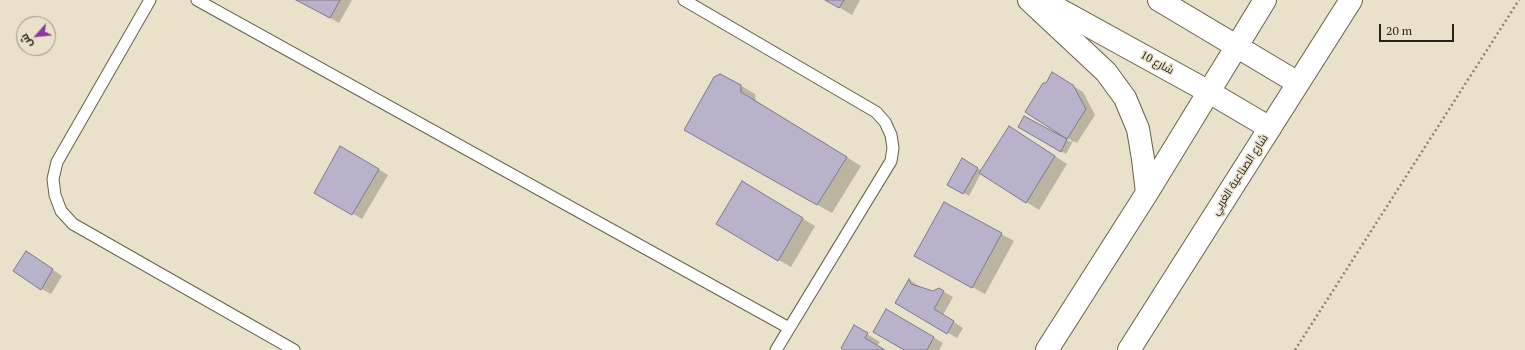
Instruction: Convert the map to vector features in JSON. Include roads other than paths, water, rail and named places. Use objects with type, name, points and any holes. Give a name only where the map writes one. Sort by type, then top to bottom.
[{"type":"main road","points":[[1029,0],[1106,72],[1125,98],[1138,129],[1147,193]]},
{"type":"main road","name":"شارع 10","points":[[1042,0],[1209,92],[1270,128]]},
{"type":"main road","points":[[1159,0],[1298,83]]},
{"type":"main road","points":[[1047,350],[1147,193],[1265,0]]},
{"type":"main road","name":"شارع الصناعية الغربي","points":[[1129,350],[1351,0]]},
{"type":"lane","points":[[150,0],[57,162],[53,178],[55,195],[61,211],[72,224],[294,350]]},
{"type":"lane","points":[[197,0],[789,328]]},
{"type":"lane","points":[[684,0],[876,112],[885,122],[891,134],[893,148],[892,161],[776,350]]}]
